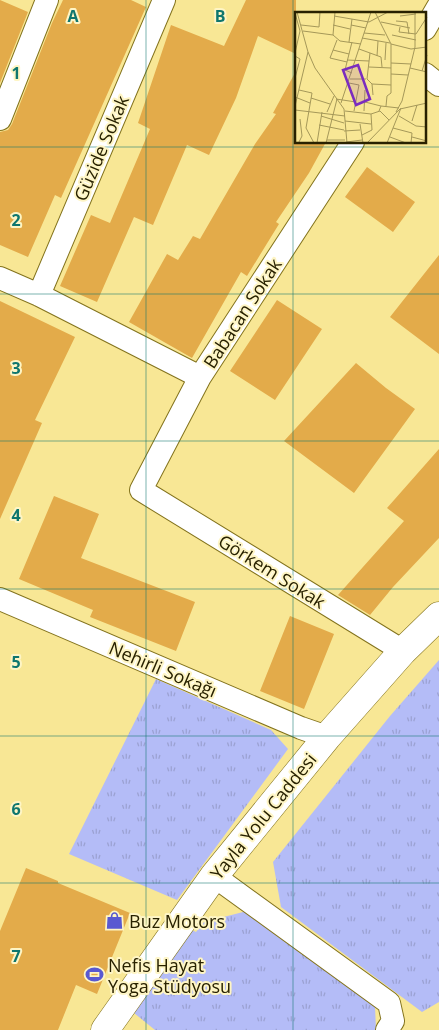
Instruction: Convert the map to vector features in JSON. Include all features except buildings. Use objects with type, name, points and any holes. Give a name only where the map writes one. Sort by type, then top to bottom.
[{"type":"street","points":[[0,119],[47,0]]},
{"type":"street","name":"Güzide Sokak","points":[[39,295],[164,0]]},
{"type":"street","points":[[426,26],[439,5]]},
{"type":"street","points":[[426,75],[439,84]]},
{"type":"street","name":"Babacan Sokak","points":[[142,490],[200,378],[352,144]]},
{"type":"street","points":[[0,278],[39,295],[200,378]]},
{"type":"street","name":"Görkem Sokak","points":[[142,490],[403,651]]},
{"type":"street","name":"Nehirli Sokağı","points":[[0,599],[301,728],[327,737]]},
{"type":"street","name":"Yayla Yolu Caddesi","points":[[106,1030],[214,876],[327,737],[403,651],[439,616]]},
{"type":"street","points":[[214,876],[389,1003],[393,1021],[387,1030]]},
{"type":"green space","points":[[439,660],[439,1002],[422,1012],[281,907],[273,862],[390,716]]},
{"type":"green space","points":[[156,679],[271,730],[288,749],[177,900],[69,854]]},
{"type":"green space","points":[[247,911],[375,1006],[376,1030],[155,1030],[134,1013],[190,929],[196,932],[204,922]]},
{"type":"place","name":"Buz Motors","points":[[115,921]]},
{"type":"place","name":"Nefis Hayat Yoga Stüdyosu","points":[[94,975]]}]
